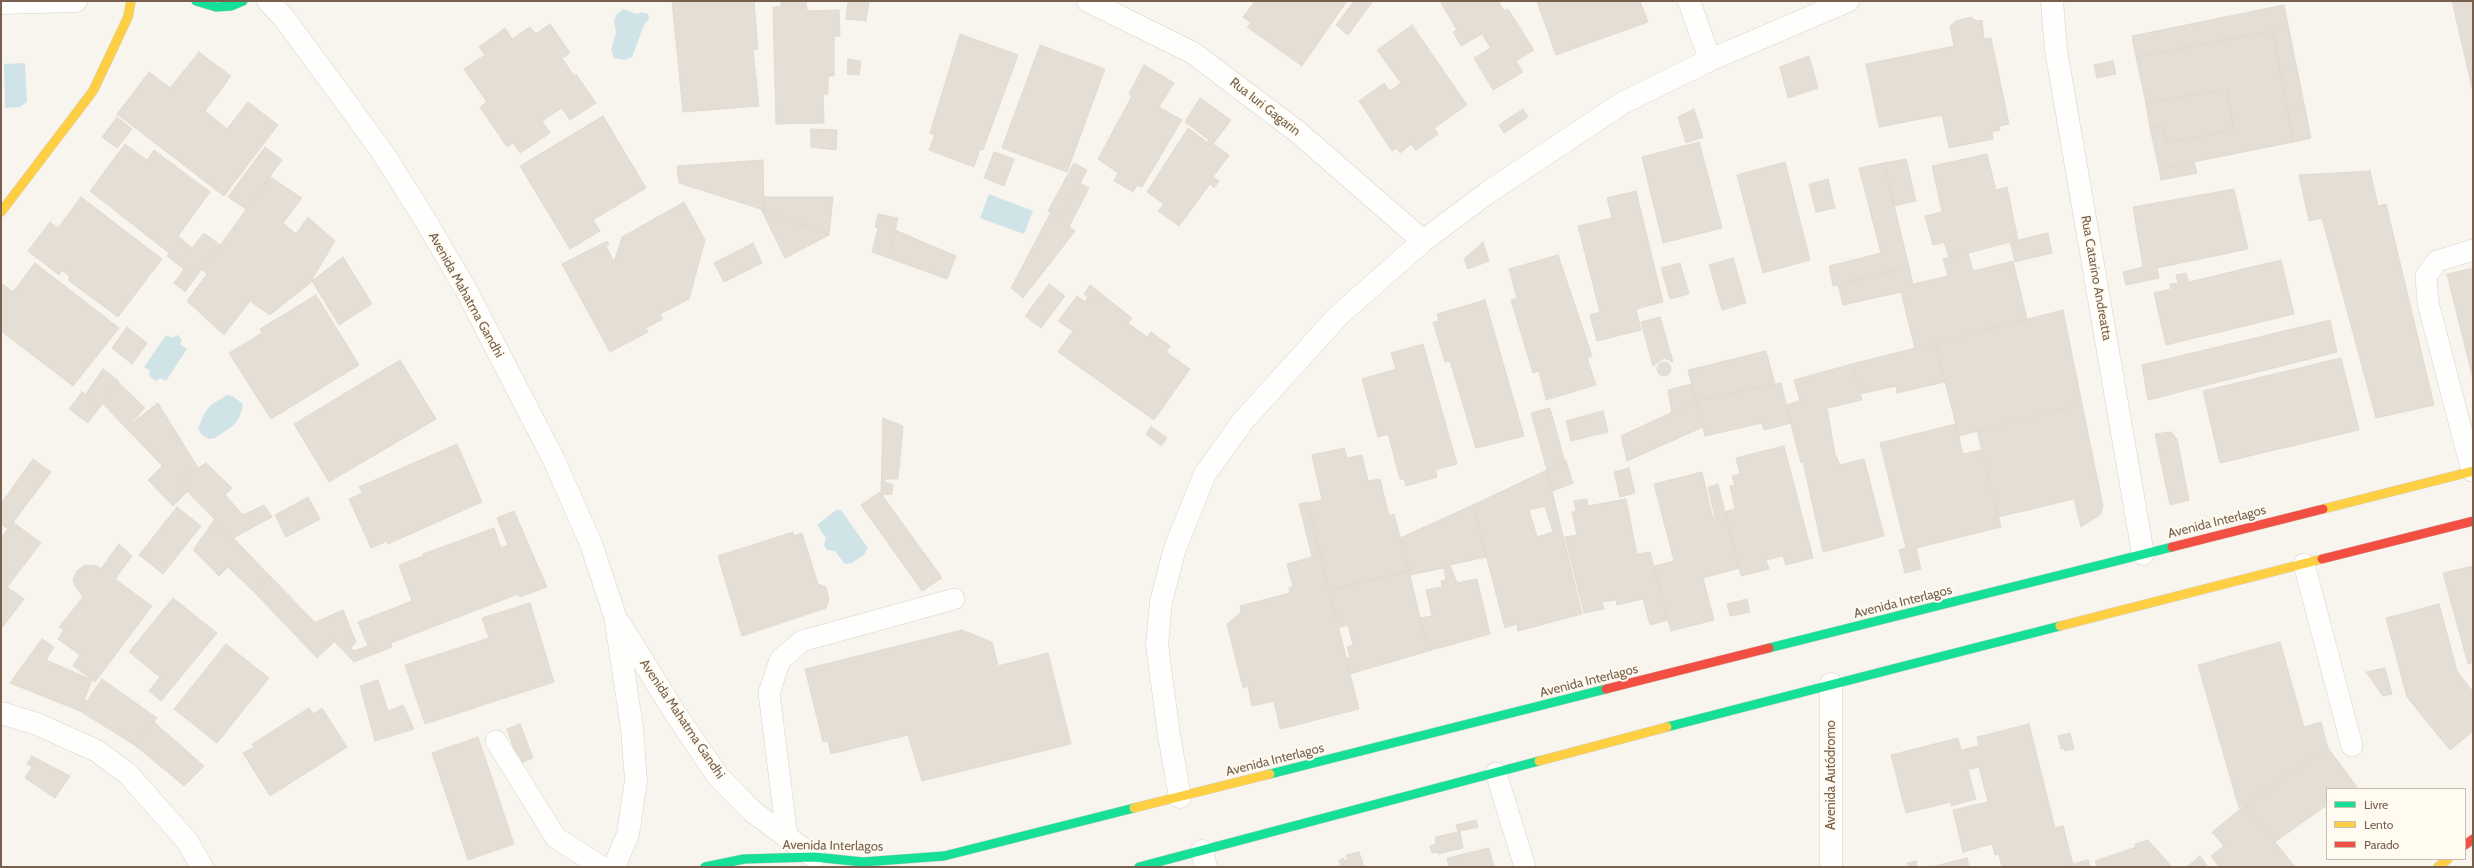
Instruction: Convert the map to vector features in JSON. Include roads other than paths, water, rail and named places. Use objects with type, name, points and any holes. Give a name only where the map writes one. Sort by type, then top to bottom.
[{"type":"main road","points":[[1,212],[93,91],[128,17],[131,1]]},
{"type":"main road","points":[[196,1],[216,7],[232,6],[243,1]]},
{"type":"main road","name":"Avenida Interlagos","points":[[705,867],[744,859],[814,857],[863,862],[944,856],[2472,471]]},
{"type":"main road","points":[[1139,867],[1204,859],[1496,773],[1831,684],[2473,521]]},
{"type":"main road","points":[[920,867],[944,856]]},
{"type":"main road","points":[[2438,867],[2447,860]]},
{"type":"street","points":[[1,3],[76,1]]},
{"type":"street","name":"Avenida Mahatma Gandhi","points":[[268,1],[284,18],[381,150],[424,218],[465,288],[555,462],[591,544],[615,616],[632,728],[636,781],[628,834],[614,867]]},
{"type":"street","name":"Rua Iuri Gagarin","points":[[1088,1],[1193,53],[1298,133],[1423,241]]},
{"type":"street","points":[[1689,1],[1710,60]]},
{"type":"street","points":[[1180,797],[1156,645],[1161,602],[1175,548],[1205,474],[1243,421],[1338,316],[1423,241],[1490,190],[1624,102],[1710,60],[1848,1]]},
{"type":"street","name":"Rua Catarino Andreatta","points":[[2052,1],[2056,50],[2143,554]]},
{"type":"street","name":"Avenida Mahatma Gandhi","points":[[615,616],[675,713],[717,775],[752,811],[814,857]]},
{"type":"street","name":"Avenida Autódromo","points":[[1831,684],[1831,867]]},
{"type":"street","points":[[1,713],[37,724],[104,755],[128,774],[187,841],[202,867]]},
{"type":"lane","points":[[2472,471],[2428,303],[2426,276],[2437,261],[2473,250]]},
{"type":"lane","points":[[2304,564],[2352,746]]},
{"type":"lane","points":[[787,836],[769,693],[780,660],[802,640],[954,599]]},
{"type":"lane","points":[[496,742],[556,838],[602,867]]},
{"type":"lane","points":[[1496,773],[1526,867]]}]
